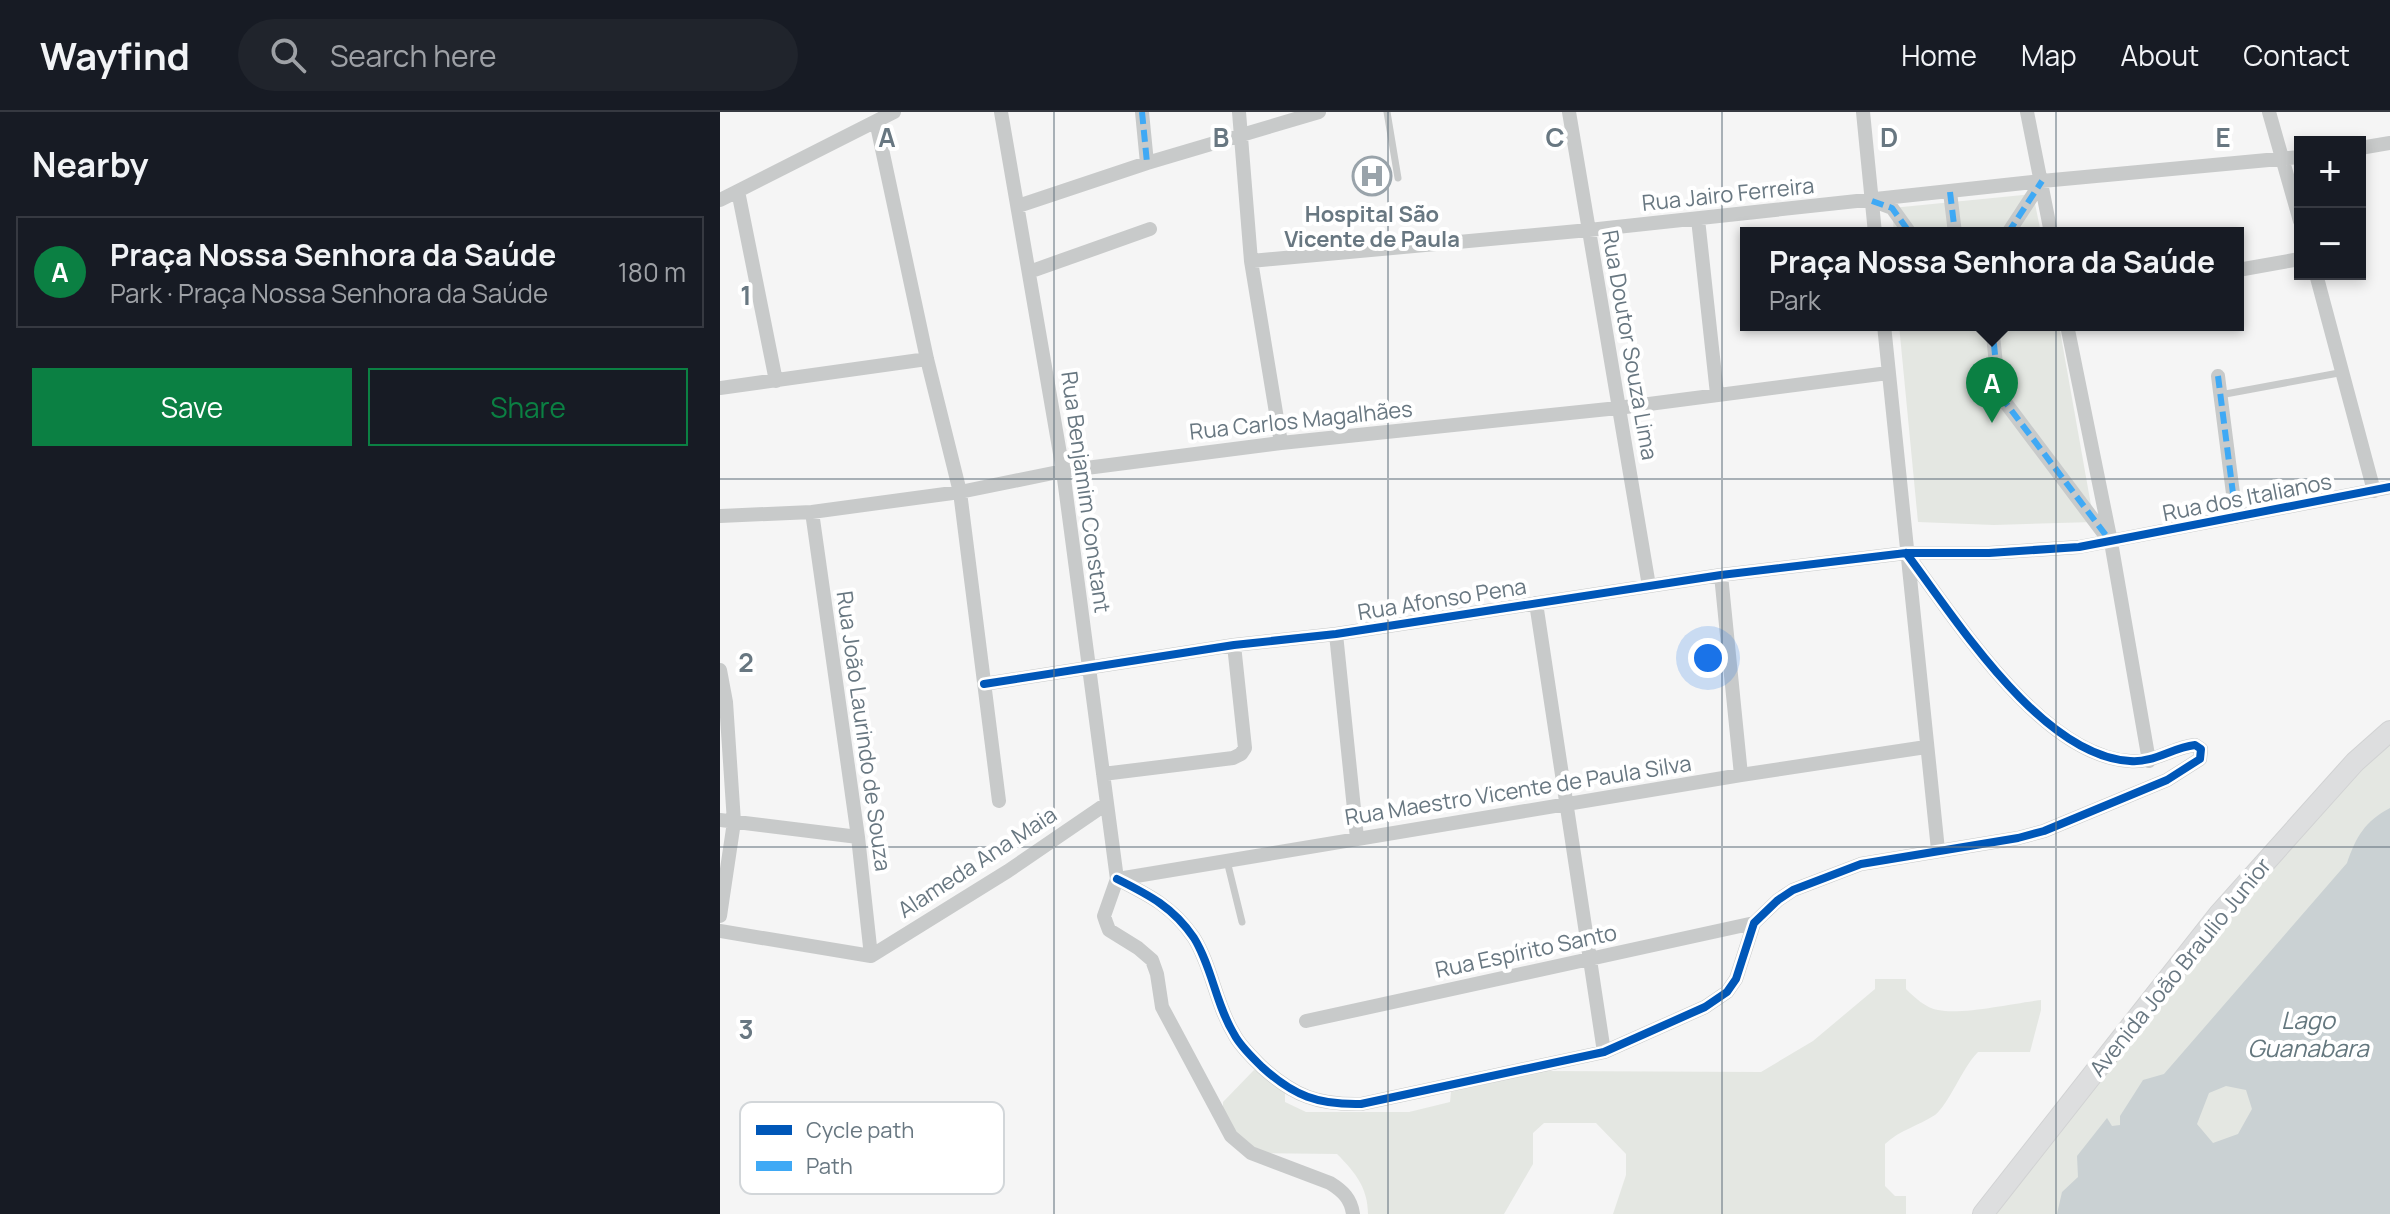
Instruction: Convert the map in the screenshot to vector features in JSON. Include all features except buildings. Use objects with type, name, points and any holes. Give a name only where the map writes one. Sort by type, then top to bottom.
[{"type":"main road","name":"Avenida João Braulio Junior","points":[[1983,1214],[2219,914],[2355,762],[2390,731]]},
{"type":"street","points":[[720,200],[894,112]]},
{"type":"street","name":"Rua Benjamim Constant","points":[[1001,112],[1063,471],[1117,879]]},
{"type":"street","points":[[1142,112],[1147,163]]},
{"type":"street","points":[[1239,112],[1251,261],[1281,443]]},
{"type":"street","points":[[1018,206],[1147,163],[1319,112]]},
{"type":"street","name":"Rua Doutor Souza Lima","points":[[1569,112],[1649,586]]},
{"type":"street","points":[[1863,112],[1874,227]]},
{"type":"street","points":[[2027,112],[2050,227]]},
{"type":"street","points":[[2269,112],[2296,208]]},
{"type":"street","points":[[876,121],[927,359],[960,492],[999,801]]},
{"type":"street","points":[[2366,147],[2390,143]]},
{"type":"street","name":"Rua Jairo Ferreira","points":[[1251,261],[2294,158]]},
{"type":"street","points":[[2012,227],[2042,181]]},
{"type":"street","points":[[738,191],[776,381]]},
{"type":"street","points":[[1950,192],[1954,227]]},
{"type":"street","points":[[1872,201],[1892,208],[1906,227]]},
{"type":"street","points":[[1698,219],[1717,394]]},
{"type":"street","points":[[1029,272],[1150,229]]},
{"type":"street","points":[[2244,269],[2294,260]]},
{"type":"street","points":[[2318,280],[2374,491]]},
{"type":"street","points":[[1888,331],[1888,373],[1938,850]]},
{"type":"street","points":[[1993,331],[1999,394],[2111,542]]},
{"type":"street","points":[[2068,331],[2111,542],[2149,761]]},
{"type":"street","points":[[720,388],[927,359]]},
{"type":"street","name":"Rua Carlos Magalhães","points":[[720,516],[812,512],[960,492],[1063,471],[1281,443],[1618,408],[1888,373]]},
{"type":"street","points":[[2218,376],[2236,517]]},
{"type":"street","name":"Rua dos Italianos","points":[[1906,553],[2044,551],[2111,542],[2390,487]]},
{"type":"street","name":"Rua João Laurindo de Souza","points":[[812,512],[858,837],[871,956]]},
{"type":"street","points":[[1353,1214],[1350,1200],[1342,1190],[1251,1153],[1231,1136],[1162,1007],[1152,960],[1109,930],[1104,916],[1117,879],[1159,899],[1195,939],[1234,1035],[1272,1076],[1291,1090],[1311,1099],[1336,1104],[1361,1104],[1604,1052],[1705,1007],[1727,992],[1736,979],[1754,923],[1778,900],[1809,882],[1861,864],[2018,838],[2064,824],[2167,780],[2200,759],[2201,749],[2190,746],[2149,761],[2108,759],[2092,753],[2024,703],[1906,553]]},
{"type":"street","name":"Rua Afonso Pena","points":[[984,684],[1721,575],[1906,553]]},
{"type":"street","points":[[1721,575],[1741,775]]},
{"type":"street","points":[[1536,603],[1604,1052]]},
{"type":"street","points":[[1336,634],[1357,838]]},
{"type":"street","points":[[1103,774],[1233,758],[1241,754],[1245,748],[1234,645]]},
{"type":"street","points":[[720,670],[727,821],[720,916]]},
{"type":"street","name":"Rua Maestro Vicente de Paula Silva","points":[[1117,879],[1926,747]]},
{"type":"street","name":"Alameda Ana Maia","points":[[871,956],[1008,871],[1106,804]]},
{"type":"street","points":[[727,821],[858,837]]},
{"type":"street","name":"Rua Espírito Santo","points":[[1306,1021],[1754,923]]},
{"type":"street","points":[[720,931],[871,956]]},
{"type":"lane","points":[[1387,112],[1398,178]]},
{"type":"lane","points":[[2220,395],[2344,372]]},
{"type":"lane","points":[[1227,861],[1242,922]]},
{"type":"shaded area","points":[[2033,194],[2040,227],[1894,227],[1892,208]]},
{"type":"shaded area","points":[[1900,331],[2060,331],[2094,522],[1994,525],[1918,522]]},
{"type":"shaded area","name":"Lago Guanabara","points":[[2390,731],[2390,1214],[1983,1214],[2219,914]]},
{"type":"shaded area","points":[[1875,979],[1906,979],[1909,992],[1925,1005],[1938,1010],[1974,1010],[2041,1000],[2030,1052],[1978,1052],[1935,1115],[1885,1144],[1885,1186],[1895,1196],[1906,1196],[1906,1214],[1613,1214],[1626,1175],[1626,1154],[1596,1123],[1544,1123],[1533,1133],[1533,1164],[1504,1214],[1368,1214],[1366,1196],[1359,1181],[1337,1154],[1244,1153],[1223,1133],[1223,1102],[1254,1070],[1265,1071],[1285,1091],[1285,1102],[1306,1112],[1409,1112],[1450,1102],[1451,1092],[1544,1071],[1761,1072],[1813,1041],[1875,989]]},
{"type":"water","name":"Lago Guanabara","points":[[2390,808],[2390,1214],[2057,1214],[2062,1192],[2078,1177],[2077,1156],[2107,1118],[2112,1126],[2120,1125],[2120,1116],[2143,1080],[2164,1074],[2347,863],[2362,831],[2374,818]],"holes":[[[2226,1086],[2246,1090],[2252,1109],[2238,1134],[2213,1143],[2197,1124],[2209,1093]]]},
{"type":"marked path","points":[[1142,112],[1147,163]]},
{"type":"marked path","points":[[2012,227],[2042,181]]},
{"type":"marked path","points":[[1950,192],[1954,227]]},
{"type":"marked path","points":[[1872,201],[1892,208],[1906,227]]},
{"type":"marked path","points":[[1993,331],[1999,394],[2111,542]]},
{"type":"marked path","points":[[2218,376],[2236,517]]},
{"type":"cycle path","points":[[984,684],[1721,575],[1906,553],[1989,553],[2079,547],[2390,487]]},
{"type":"cycle path","points":[[1117,879],[1160,903],[1186,927],[1200,949],[1228,1023],[1246,1051],[1262,1067],[1307,1097],[1332,1103],[1361,1104],[1604,1052],[1705,1007],[1727,992],[1736,979],[1754,923],[1793,890],[1861,864],[2044,831],[2167,780],[2200,759],[2201,749],[2195,745],[2147,760],[2130,761],[2097,753],[2064,736],[2003,680],[1906,553]]},
{"type":"place","name":"Hospital São Vicente de Paula","points":[[1372,176]]},
{"type":"place","name":"Praça Nossa Senhora da Saúde","points":[[1992,423]]}]
